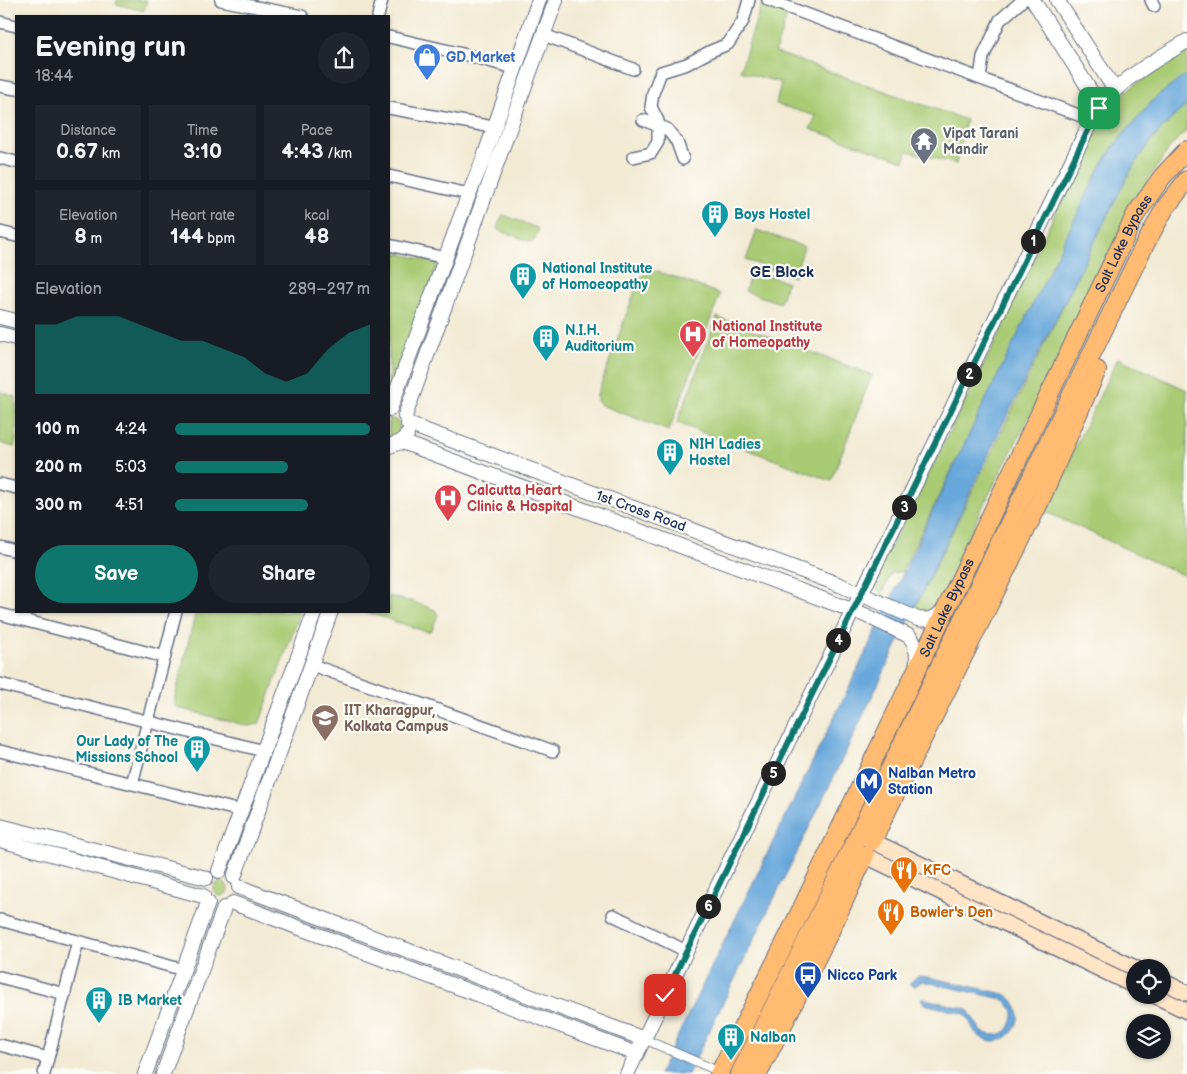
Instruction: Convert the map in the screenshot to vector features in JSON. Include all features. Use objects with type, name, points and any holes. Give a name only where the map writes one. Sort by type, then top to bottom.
[{"type":"main road","name":"Salt Lake Bypass","points":[[721,1073],[1136,214],[1154,186],[1187,150]]},
{"type":"main road","name":"Salt Lake Bypass","points":[[740,1074],[862,845],[928,726],[980,624],[1040,501],[1107,335],[1113,311],[1143,248],[1165,208],[1187,180]]},
{"type":"main road","name":"Salt Lake Bypass","points":[[758,1074],[826,937],[862,845],[923,700],[1029,482],[1107,335],[1163,235],[1187,197]]},
{"type":"main road","points":[[1083,327],[1107,335]]},
{"type":"main road","points":[[1029,482],[1056,463]]},
{"type":"main road","points":[[923,700],[928,726]]},
{"type":"main road","points":[[862,845],[1126,964]]},
{"type":"main road","points":[[862,845],[1126,981]]},
{"type":"main road","points":[[1171,985],[1187,993]]},
{"type":"main road","points":[[1171,1003],[1187,1011]]},
{"type":"street","points":[[221,0],[297,15]]},
{"type":"street","points":[[378,15],[382,0]]},
{"type":"street","points":[[390,409],[483,160],[493,126],[539,0]]},
{"type":"street","points":[[393,447],[408,431],[407,420],[556,0]]},
{"type":"street","points":[[633,157],[651,153],[658,142],[658,121],[651,106],[653,93],[661,72],[687,64],[728,44],[743,21],[749,0]]},
{"type":"street","points":[[768,0],[1092,120]]},
{"type":"street","points":[[980,78],[983,57],[1000,20],[1023,0]]},
{"type":"street","points":[[1033,0],[1100,106]]},
{"type":"street","points":[[1057,0],[1114,90]]},
{"type":"street","points":[[0,22],[15,26]]},
{"type":"street","points":[[544,35],[633,70]]},
{"type":"street","points":[[390,37],[514,68]]},
{"type":"street","points":[[627,1074],[686,951],[867,596],[1092,120],[1100,106],[1114,90],[1129,78],[1187,41]]},
{"type":"street","points":[[508,85],[524,90]]},
{"type":"street","points":[[0,86],[15,88]]},
{"type":"street","points":[[390,108],[493,126]]},
{"type":"street","points":[[643,120],[667,129],[677,142],[683,159]]},
{"type":"street","points":[[0,158],[15,162]]},
{"type":"street","points":[[390,176],[469,194]]},
{"type":"street","points":[[0,232],[15,236]]},
{"type":"street","points":[[390,245],[445,258]]},
{"type":"street","points":[[0,317],[15,322]]},
{"type":"street","points":[[9,336],[15,324]]},
{"type":"street","name":"1st Cross Road","points":[[390,409],[398,411],[407,420],[520,466],[867,596],[918,619],[936,618],[946,606]]},
{"type":"street","name":"1st Cross Road","points":[[393,447],[514,483],[859,612],[914,640],[917,653],[915,672]]},
{"type":"street","points":[[514,483],[520,466]]},
{"type":"street","points":[[0,484],[15,488]]},
{"type":"street","points":[[0,547],[15,551]]},
{"type":"street","points":[[738,566],[746,550]]},
{"type":"street","points":[[132,784],[176,613]]},
{"type":"street","points":[[219,872],[314,613]]},
{"type":"street","points":[[236,882],[331,613]]},
{"type":"street","points":[[0,614],[165,657]]},
{"type":"street","points":[[303,645],[317,651]]},
{"type":"street","points":[[312,665],[553,751]]},
{"type":"street","points":[[0,684],[264,751]]},
{"type":"street","points":[[0,751],[242,811]]},
{"type":"street","points":[[0,826],[206,878]]},
{"type":"street","points":[[0,840],[206,900]]},
{"type":"street","points":[[163,1074],[228,906],[239,894],[236,882],[229,873],[219,872],[210,874],[206,878],[202,890],[206,900],[213,907],[228,906],[637,1054]]},
{"type":"street","points":[[236,882],[644,1039],[721,1073]]},
{"type":"street","points":[[145,1074],[184,970],[206,900]]},
{"type":"street","points":[[613,916],[686,951]]},
{"type":"street","points":[[0,920],[184,970]]},
{"type":"street","points":[[44,1074],[78,941]]},
{"type":"street","points":[[0,977],[65,994]]},
{"type":"street","points":[[0,1044],[48,1058]]},
{"type":"green space","points":[[117,0],[147,0],[144,11],[116,4]]},
{"type":"green space","points":[[762,2],[788,13],[775,52],[966,120],[956,164],[908,151],[904,161],[810,129],[816,116],[776,104],[781,83],[740,71]]},
{"type":"green space","points":[[1187,51],[1187,74],[1153,100],[1115,144],[1102,164],[902,572],[891,573],[882,594],[877,589],[879,569],[999,335],[1018,290],[1096,129],[1113,104],[1129,89]]},
{"type":"green space","points":[[1187,105],[1187,130],[1171,146],[1144,186],[1095,280],[1037,402],[981,510],[939,603],[928,612],[917,614],[914,610],[1125,180],[1153,140],[1168,122]]},
{"type":"green space","points":[[504,215],[537,228],[538,231],[534,241],[531,242],[498,230],[497,227]]},
{"type":"green space","points":[[757,230],[804,247],[794,277],[746,260]]},
{"type":"green space","points":[[390,251],[438,263],[390,399]]},
{"type":"green space","points":[[752,270],[787,282],[780,303],[745,291]]},
{"type":"green space","points":[[657,271],[720,294],[669,431],[601,405],[597,401],[597,395],[639,280],[643,275]]},
{"type":"green space","points":[[717,317],[872,375],[831,481],[677,423]]},
{"type":"green space","points":[[1118,358],[1187,390],[1187,577],[1044,511]]},
{"type":"green space","points":[[0,392],[15,397],[15,444],[14,447],[0,443]]},
{"type":"green space","points":[[390,418],[397,421],[400,427],[396,435],[391,437]]},
{"type":"green space","points":[[390,596],[411,601],[435,610],[438,614],[432,630],[427,632],[369,613],[390,613]]},
{"type":"green space","points":[[196,613],[300,613],[259,724],[248,726],[178,708],[175,705],[175,696]]},
{"type":"green space","points":[[218,882],[224,882],[228,889],[224,896],[218,896],[214,892],[214,886]]},
{"type":"water","points":[[1187,74],[1187,105],[1153,139],[1126,179],[1001,428],[823,799],[688,1074],[659,1074],[853,679],[982,407],[1100,168],[1117,142],[1155,98]]},
{"type":"water","points":[[918,976],[1005,994],[1014,1002],[1018,1011],[1018,1020],[1014,1029],[1008,1036],[1000,1040],[990,1041],[979,1036],[965,1014],[924,1004],[921,998],[967,1009],[982,1032],[995,1035],[1005,1032],[1013,1018],[1013,1011],[1006,1001],[922,981],[915,986],[909,984]]},
{"type":"place","name":"GD Market","points":[[427,81]]},
{"type":"place","name":"Vipat Tarani Mandir","points":[[924,165]]},
{"type":"place","name":"Boys Hostel","points":[[715,238]]},
{"type":"place","name":"National Institute of Homoeopathy","points":[[523,300]]},
{"type":"place","name":"National Institute of Homeopathy","points":[[693,358]]},
{"type":"place","name":"N.I.H. Auditorium","points":[[546,362]]},
{"type":"place","name":"NIH Ladies Hostel","points":[[670,476]]},
{"type":"place","name":"Calcutta Heart Clinic & Hospital","points":[[448,522]]},
{"type":"place","name":"IIT Kharagpur, Kolkata Campus","points":[[325,742]]},
{"type":"place","name":"Our Lady of The Missions School","points":[[197,773]]},
{"type":"place","name":"Nalban Metro Station","points":[[869,805]]},
{"type":"place","name":"KFC","points":[[904,894]]},
{"type":"place","name":"Bowler's Den","points":[[891,936]]},
{"type":"place","name":"Nicco Park","points":[[808,999]]},
{"type":"place","name":"IB Market","points":[[99,1024]]},
{"type":"place","name":"Nalban","points":[[731,1061]]},
{"type":"district","name":"GE Block","points":[[782,272]]},
{"type":"route","points":[[665,995],[982,348],[1093,116],[1099,108]]}]
